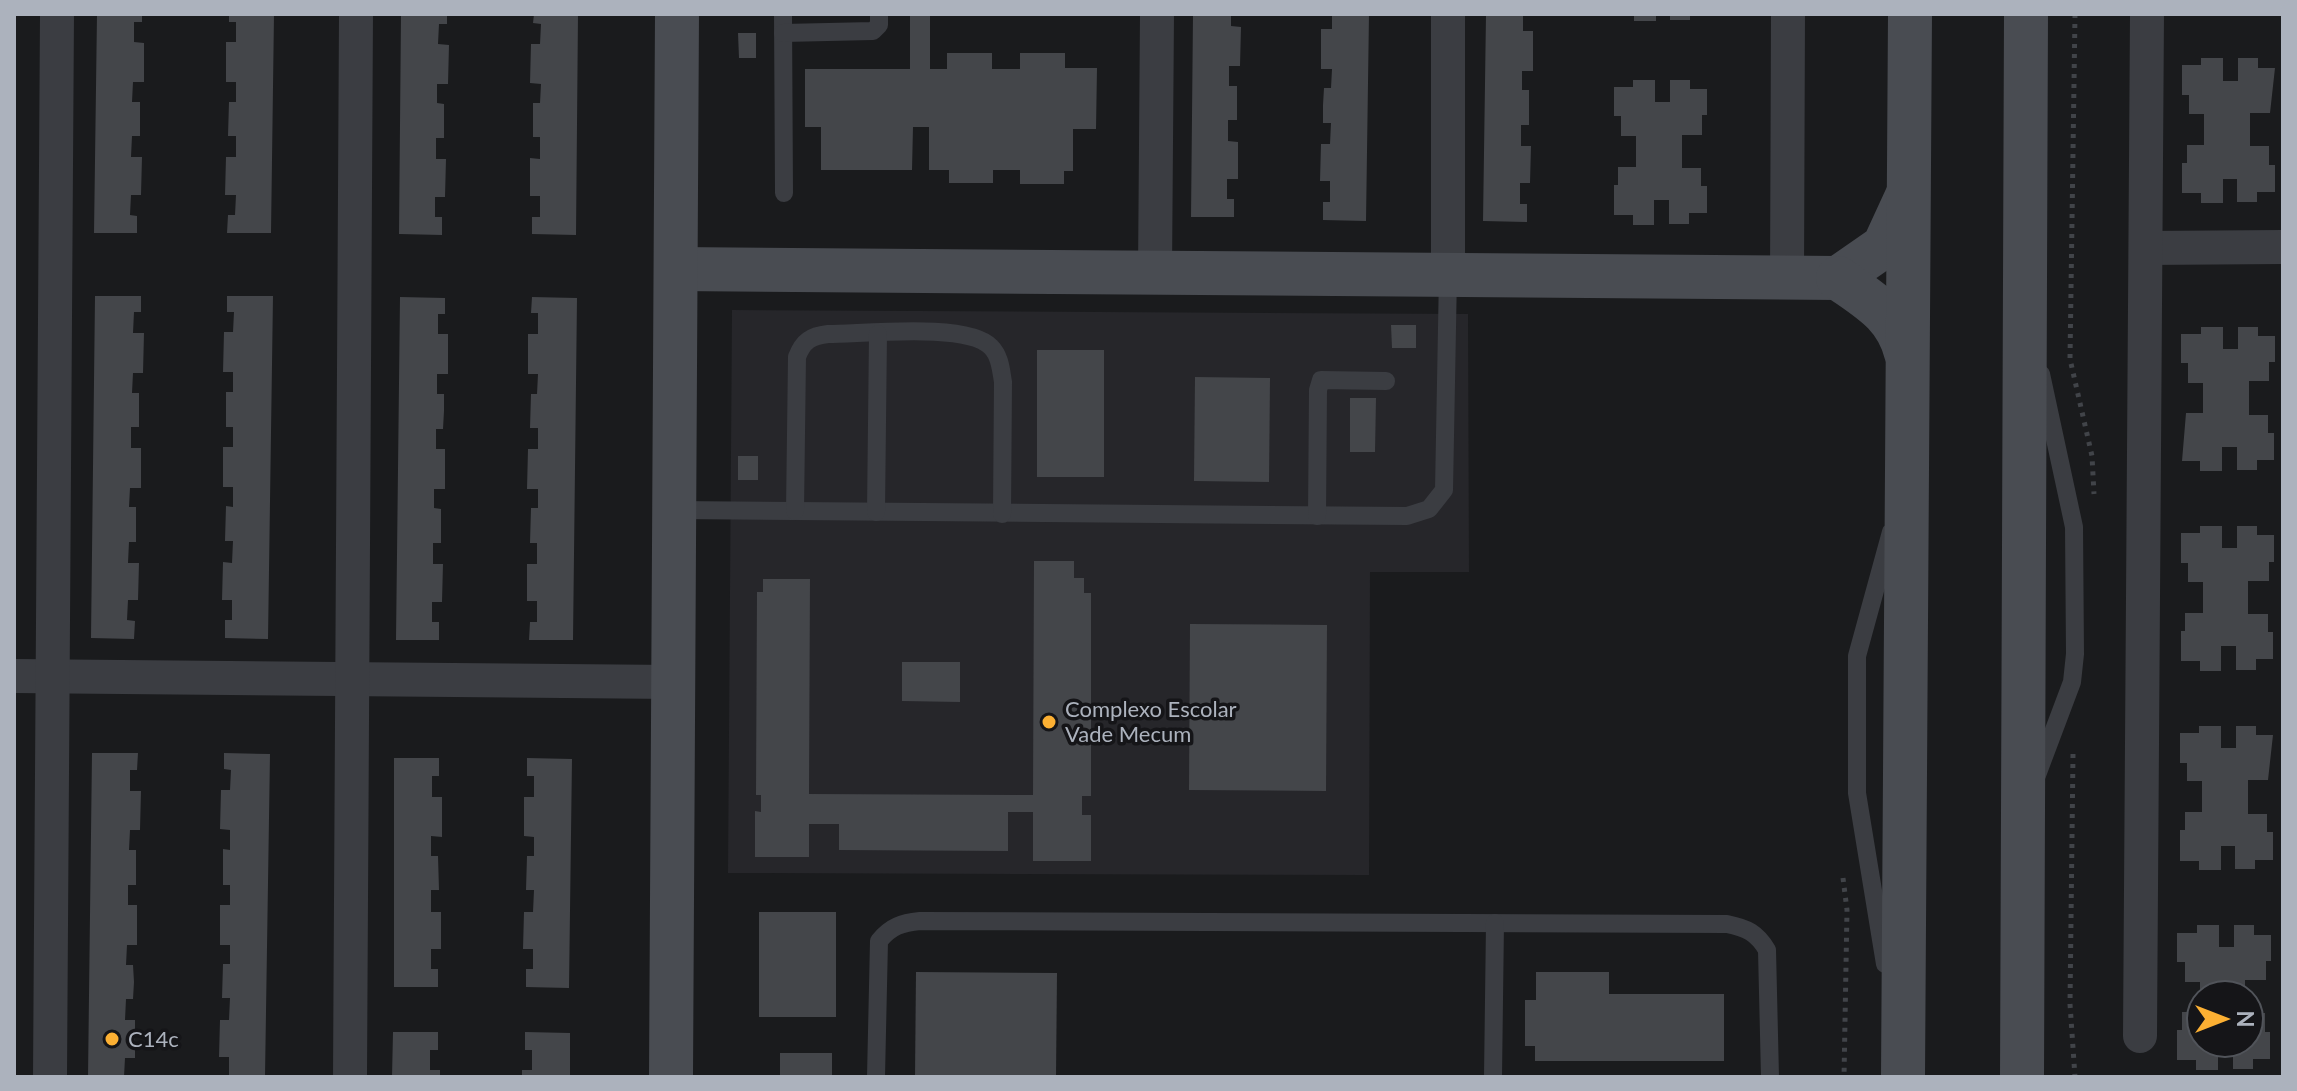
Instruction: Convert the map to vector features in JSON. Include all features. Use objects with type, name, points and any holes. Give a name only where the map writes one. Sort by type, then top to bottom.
[{"type":"street","points":[[50,1077],[57,14]]},
{"type":"street","points":[[350,1077],[356,14]]},
{"type":"street","points":[[671,1077],[677,14]]},
{"type":"street","points":[[1155,273],[1157,14]]},
{"type":"street","points":[[1448,14],[1448,274]]},
{"type":"street","points":[[1787,277],[1788,14]]},
{"type":"street","points":[[1903,1077],[1910,14]]},
{"type":"street","points":[[2022,1077],[2026,14]]},
{"type":"street","points":[[2140,1036],[2147,14]]},
{"type":"street","points":[[1838,278],[1884,246],[1907,196]]},
{"type":"street","points":[[2146,248],[2283,247]]},
{"type":"street","points":[[676,269],[1838,278],[1880,306],[1900,331],[1906,354]]},
{"type":"street","points":[[14,676],[674,682]]},
{"type":"lane","points":[[783,14],[784,193]]},
{"type":"lane","points":[[783,33],[873,31],[879,25],[879,14]]},
{"type":"lane","points":[[675,510],[1407,516],[1429,509],[1444,490],[1448,274]]},
{"type":"lane","points":[[795,511],[797,357],[802,344],[815,335],[962,333],[991,347],[1000,363],[1003,382],[1002,514]]},
{"type":"lane","points":[[876,512],[878,334]]},
{"type":"lane","points":[[1317,516],[1318,390],[1321,380],[1386,381]]},
{"type":"lane","points":[[876,1077],[876,958],[879,941],[888,930],[902,923],[1727,924],[1743,927],[1759,936],[1767,950],[1770,1077]]},
{"type":"lane","points":[[1493,1077],[1495,923]]},
{"type":"path","points":[[1841,864],[1847,910],[1844,1077]]},
{"type":"shaded area","name":"Complexo Escolar Vade Mecum","points":[[732,310],[1468,314],[1469,572],[1370,572],[1369,875],[728,873]]},
{"type":"building","points":[[97,14],[142,14],[142,22],[134,22],[134,42],[144,43],[144,82],[133,82],[132,102],[140,102],[140,136],[132,136],[131,157],[142,157],[141,195],[131,195],[130,215],[137,216],[137,233],[94,233]]},
{"type":"building","points":[[229,14],[274,14],[271,233],[227,233],[228,215],[235,215],[236,195],[225,195],[226,157],[236,157],[236,136],[228,136],[229,102],[236,102],[236,82],[226,82],[226,42],[236,42],[236,22],[229,22]]},
{"type":"building","points":[[401,14],[447,14],[447,24],[439,24],[438,44],[449,45],[448,84],[437,84],[437,103],[444,104],[444,138],[436,138],[436,159],[446,159],[445,197],[435,197],[435,217],[442,217],[442,235],[399,234]]},
{"type":"building","points":[[534,14],[578,14],[576,235],[532,234],[532,217],[540,217],[540,196],[530,196],[530,158],[540,159],[540,137],[533,137],[533,103],[540,103],[541,84],[530,83],[531,44],[540,44],[541,24],[533,23]]},
{"type":"building","points":[[910,14],[930,14],[930,69],[947,69],[947,53],[992,53],[992,69],[1020,69],[1020,53],[1065,53],[1065,68],[1097,68],[1096,129],[1073,129],[1073,171],[1064,171],[1064,184],[1020,184],[1020,170],[993,170],[993,183],[949,183],[949,170],[929,170],[929,127],[913,127],[912,170],[821,170],[821,127],[805,127],[805,69],[910,69]]},
{"type":"building","points":[[1193,14],[1231,14],[1231,26],[1241,27],[1240,66],[1229,66],[1229,86],[1237,86],[1237,120],[1228,120],[1228,141],[1238,142],[1238,179],[1227,179],[1227,199],[1234,199],[1234,217],[1191,217]]},
{"type":"building","points":[[1332,14],[1369,14],[1366,221],[1323,220],[1323,202],[1330,202],[1330,181],[1320,181],[1321,144],[1330,144],[1331,123],[1323,123],[1324,88],[1331,88],[1332,69],[1321,69],[1321,29],[1332,29]]},
{"type":"building","points":[[1486,14],[1523,14],[1523,31],[1533,31],[1533,71],[1522,71],[1522,90],[1529,90],[1529,125],[1521,125],[1521,146],[1531,146],[1530,183],[1520,183],[1520,204],[1527,204],[1527,222],[1483,221]]},
{"type":"building","points":[[1634,14],[1656,14],[1656,21],[1634,21]]},
{"type":"building","points":[[1670,14],[1690,14],[1690,20],[1670,20]]},
{"type":"building","points":[[738,33],[756,33],[756,58],[739,58]]},
{"type":"building","points":[[2201,58],[2223,58],[2223,81],[2238,81],[2238,58],[2258,58],[2258,68],[2275,68],[2270,113],[2250,113],[2250,146],[2269,146],[2269,165],[2275,165],[2275,192],[2257,192],[2257,202],[2237,202],[2237,179],[2223,179],[2223,203],[2201,203],[2201,193],[2182,193],[2182,163],[2187,163],[2187,145],[2204,145],[2204,114],[2189,114],[2189,95],[2182,95],[2182,65],[2201,65]]},
{"type":"building","points":[[1633,80],[1655,80],[1655,102],[1670,102],[1670,80],[1690,80],[1690,89],[1707,89],[1707,115],[1702,115],[1702,135],[1682,135],[1682,168],[1701,168],[1701,186],[1707,186],[1707,213],[1689,213],[1689,224],[1669,224],[1669,200],[1654,200],[1654,225],[1633,225],[1633,215],[1614,215],[1614,185],[1618,185],[1618,167],[1636,167],[1636,136],[1621,136],[1621,116],[1614,116],[1614,87],[1633,87]]},
{"type":"building","points":[[95,296],[141,296],[141,312],[134,312],[133,333],[144,333],[143,373],[133,373],[132,393],[139,393],[139,427],[131,427],[131,448],[141,448],[141,488],[130,488],[129,507],[136,507],[136,542],[129,542],[128,563],[139,563],[138,600],[128,600],[127,620],[135,621],[134,639],[91,638]]},
{"type":"building","points":[[227,296],[273,296],[268,639],[225,638],[225,620],[232,620],[232,600],[222,600],[223,562],[232,563],[233,541],[225,541],[226,506],[233,507],[233,487],[223,487],[223,447],[233,447],[233,427],[226,427],[226,392],[233,392],[233,372],[223,372],[224,332],[233,332],[234,312],[227,312]]},
{"type":"building","points":[[400,297],[445,298],[445,314],[438,314],[438,334],[448,334],[448,374],[437,374],[437,394],[444,394],[444,411],[443,429],[436,429],[436,449],[445,449],[445,489],[434,489],[434,508],[441,509],[441,543],[433,543],[433,564],[443,564],[442,602],[432,602],[432,622],[439,622],[439,640],[396,640]]},
{"type":"building","points":[[532,297],[577,298],[573,640],[529,640],[530,622],[537,622],[537,601],[527,601],[527,564],[537,564],[537,543],[530,543],[531,508],[538,508],[538,489],[527,489],[528,449],[538,449],[538,428],[530,428],[531,394],[537,394],[538,374],[528,374],[528,334],[538,334],[538,313],[531,313]]},
{"type":"building","points":[[1391,325],[1416,325],[1416,348],[1392,348]]},
{"type":"building","points":[[2201,327],[2223,327],[2223,349],[2238,349],[2238,327],[2258,327],[2258,336],[2275,336],[2275,362],[2269,362],[2269,381],[2249,381],[2249,415],[2268,415],[2268,433],[2274,433],[2274,460],[2257,460],[2257,470],[2237,470],[2237,447],[2222,447],[2222,471],[2200,471],[2200,461],[2182,461],[2186,413],[2203,413],[2203,383],[2188,383],[2188,363],[2181,363],[2181,334],[2201,334]]},
{"type":"building","points":[[1037,350],[1104,350],[1104,477],[1037,477]]},
{"type":"building","points":[[1195,377],[1270,378],[1269,482],[1194,481]]},
{"type":"building","points":[[1350,398],[1376,398],[1375,452],[1350,452]]},
{"type":"building","points":[[738,456],[758,456],[758,480],[738,480]]},
{"type":"building","points":[[2200,526],[2222,526],[2222,548],[2237,548],[2237,526],[2257,526],[2257,535],[2274,535],[2274,562],[2269,562],[2269,581],[2248,581],[2248,614],[2268,614],[2268,632],[2273,632],[2273,659],[2256,659],[2256,670],[2236,670],[2236,646],[2221,646],[2221,671],[2200,671],[2200,661],[2181,661],[2181,631],[2185,631],[2185,613],[2203,613],[2203,582],[2188,582],[2188,563],[2181,563],[2181,533],[2200,533]]},
{"type":"building","points":[[1034,561],[1074,561],[1074,578],[1084,578],[1084,593],[1091,593],[1091,796],[1082,796],[1082,815],[1091,815],[1091,861],[1033,861],[1033,812],[1008,812],[1008,851],[839,850],[839,824],[809,824],[809,857],[755,857],[755,811],[761,812],[761,795],[756,795],[757,592],[763,592],[763,579],[810,579],[809,794],[1033,795]]},
{"type":"building","points":[[1190,624],[1327,625],[1326,791],[1189,790]]},
{"type":"building","points":[[902,662],[960,662],[960,702],[902,701]]},
{"type":"building","points":[[2199,726],[2221,726],[2221,748],[2236,748],[2236,726],[2256,726],[2256,735],[2273,735],[2268,780],[2248,780],[2248,814],[2267,814],[2267,832],[2273,832],[2273,860],[2255,860],[2255,869],[2235,869],[2235,846],[2221,846],[2221,870],[2199,870],[2199,861],[2180,861],[2180,830],[2185,830],[2185,812],[2202,812],[2202,781],[2187,781],[2187,763],[2180,763],[2180,733],[2199,733]]},
{"type":"building","points":[[92,753],[138,753],[137,770],[130,770],[130,791],[141,791],[140,830],[130,830],[129,850],[136,850],[136,885],[128,885],[128,905],[137,905],[137,945],[127,945],[126,965],[133,965],[134,982],[133,999],[126,999],[125,1020],[135,1020],[135,1058],[125,1058],[124,1077],[88,1077]]},
{"type":"building","points":[[224,753],[270,754],[265,1077],[229,1077],[229,1057],[219,1057],[220,1020],[229,1020],[230,998],[222,998],[223,964],[230,964],[230,945],[220,945],[220,905],[230,905],[230,885],[223,885],[223,849],[230,850],[230,830],[220,829],[221,790],[230,790],[231,770],[224,769]]},
{"type":"building","points":[[394,758],[439,758],[439,776],[432,776],[432,797],[442,797],[442,837],[431,836],[431,856],[438,856],[439,890],[431,890],[431,912],[441,912],[441,949],[431,949],[431,969],[438,969],[438,987],[394,987]]},
{"type":"building","points":[[527,758],[572,759],[569,988],[526,987],[526,969],[533,969],[533,949],[523,949],[524,912],[533,912],[534,890],[526,890],[527,856],[534,856],[534,837],[524,836],[524,797],[534,797],[534,776],[527,776]]},
{"type":"building","points":[[759,912],[836,912],[836,1017],[759,1017]]},
{"type":"building","points":[[2197,925],[2219,925],[2219,947],[2234,947],[2234,925],[2254,925],[2254,935],[2271,935],[2271,961],[2266,961],[2266,980],[2185,979],[2185,962],[2177,962],[2177,933],[2197,933]]},
{"type":"building","points":[[916,972],[1057,973],[1056,1077],[915,1077]]},
{"type":"building","points":[[1536,972],[1609,972],[1609,994],[1724,994],[1724,1061],[1535,1061],[1535,1046],[1525,1046],[1525,1000],[1536,1000]]},
{"type":"building","points":[[2182,1012],[2185,1012],[2185,1059],[2218,1059],[2218,1070],[2196,1070],[2196,1060],[2177,1060],[2177,1030],[2182,1030]]},
{"type":"building","points":[[393,1032],[438,1032],[438,1050],[430,1050],[430,1070],[440,1070],[440,1077],[392,1077]]},
{"type":"building","points":[[525,1032],[570,1033],[570,1077],[522,1077],[522,1070],[532,1070],[532,1050],[525,1050]]},
{"type":"building","points":[[2265,1032],[2270,1032],[2270,1059],[2265,1059]]},
{"type":"building","points":[[780,1053],[832,1053],[832,1077],[780,1077]]},
{"type":"building","points":[[2233,1059],[2253,1059],[2253,1069],[2233,1069]]},
{"type":"place","name":"Complexo Escolar Vade Mecum","points":[[1049,722]]},
{"type":"place","name":"C14c","points":[[112,1039]]}]
